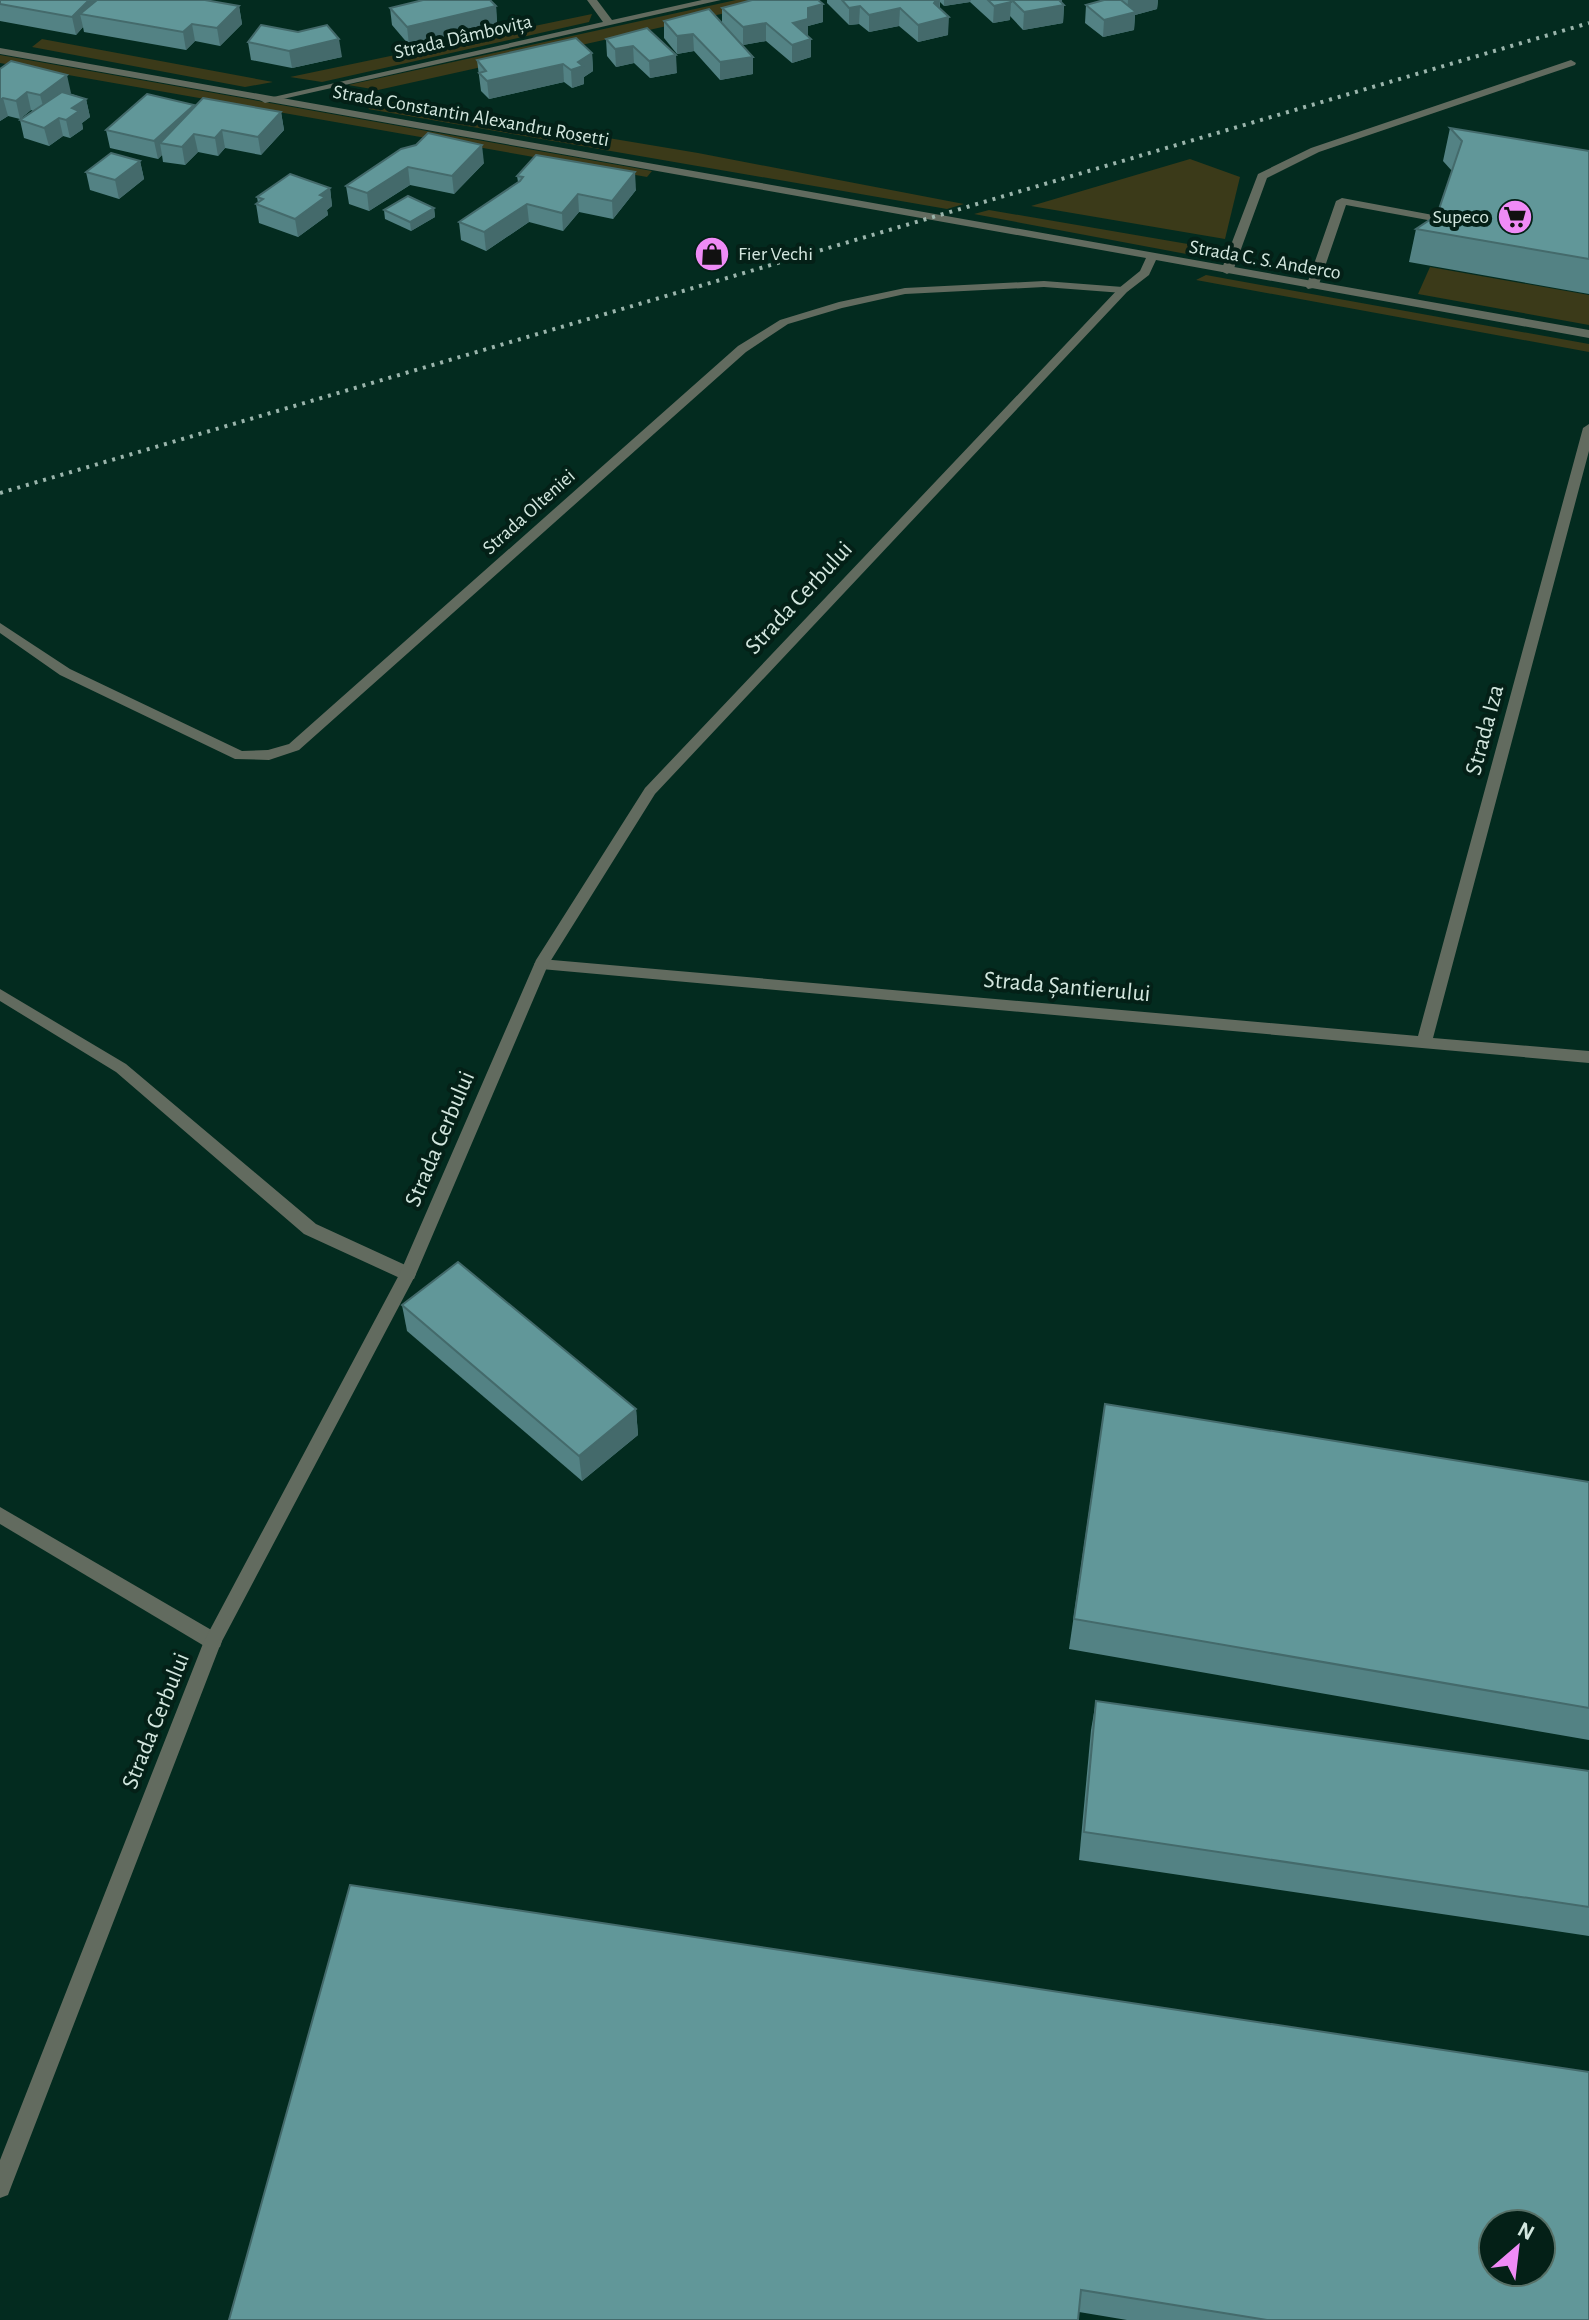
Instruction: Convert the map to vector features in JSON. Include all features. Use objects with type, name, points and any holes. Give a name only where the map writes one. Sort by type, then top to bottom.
[{"type":"street","points":[[592,0],[609,23]]},
{"type":"street","name":"Strada Dâmbovița","points":[[265,100],[716,0]]},
{"type":"street","name":"Strada Constantin Alexandru Rosetti","points":[[0,51],[936,216]]},
{"type":"street","points":[[1227,271],[1262,176],[1315,150],[1571,63]]},
{"type":"street","points":[[1312,287],[1342,201],[1433,218]]},
{"type":"street","name":"Strada C. S. Anderco","points":[[936,216],[1312,287],[1589,334]]},
{"type":"street","name":"Strada Cerbului","points":[[0,2187],[213,1641],[408,1274],[541,964],[650,791],[1123,290],[1145,273],[1152,257]]},
{"type":"street","name":"Strada Olteniei","points":[[0,627],[65,672],[209,743],[240,756],[269,755],[294,747],[314,731],[742,349],[784,322],[839,305],[905,291],[1044,284],[1123,290]]},
{"type":"street","name":"Strada Iza","points":[[1424,1044],[1589,428]]},
{"type":"street","name":"Strada Șantierului","points":[[541,964],[1589,1057]]},
{"type":"street","points":[[0,994],[121,1068],[310,1229],[408,1274]]},
{"type":"street","points":[[0,1515],[213,1641]]},
{"type":"shaded area","points":[[736,0],[784,0],[378,90],[348,85]]},
{"type":"shaded area","points":[[592,14],[589,22],[322,82],[290,77]]},
{"type":"shaded area","points":[[42,39],[273,82],[245,87],[32,47]]},
{"type":"shaded area","points":[[0,55],[652,171],[647,177],[0,63]]},
{"type":"shaded area","points":[[382,100],[698,153],[964,204],[947,209],[368,109]]},
{"type":"shaded area","points":[[1190,159],[1240,177],[1225,239],[1031,206]]},
{"type":"shaded area","points":[[989,210],[1217,249],[1213,259],[974,214]]},
{"type":"shaded area","points":[[1430,267],[1589,295],[1589,325],[1418,294]]},
{"type":"shaded area","points":[[1206,275],[1589,344],[1589,352],[1196,280]]},
{"type":"building","points":[[0,0],[89,0],[72,17],[0,4]]},
{"type":"building","points":[[97,0],[205,0],[239,6],[217,28],[192,24],[183,32],[80,14]]},
{"type":"building","points":[[423,0],[490,0],[496,6],[407,27],[390,8]]},
{"type":"building","points":[[752,0],[818,0],[823,4],[808,8],[808,19],[793,23],[811,39],[792,45],[766,23],[743,27],[722,8]]},
{"type":"building","points":[[842,0],[936,0],[934,3],[949,17],[918,25],[900,8],[869,15],[860,6],[849,8]]},
{"type":"building","points":[[988,0],[1010,0],[1011,2],[994,6]]},
{"type":"building","points":[[1012,0],[1059,0],[1064,5],[1024,12]]},
{"type":"building","points":[[1104,0],[1121,0],[1136,12],[1104,20],[1086,5]]},
{"type":"building","points":[[709,9],[753,57],[720,62],[693,34],[677,36],[664,21]]},
{"type":"building","points":[[261,25],[298,32],[327,25],[339,39],[289,51],[248,42]]},
{"type":"building","points":[[647,28],[676,55],[649,61],[633,46],[615,49],[606,39]]},
{"type":"building","points":[[576,38],[592,53],[578,62],[583,66],[571,70],[563,64],[487,81],[479,73],[486,71],[477,60]]},
{"type":"building","points":[[11,61],[67,75],[40,95],[27,92],[16,101],[0,100],[0,69]]},
{"type":"building","points":[[62,92],[86,99],[72,108],[79,111],[66,120],[59,118],[44,128],[20,120]]},
{"type":"building","points":[[147,94],[194,105],[154,141],[106,130]]},
{"type":"building","points":[[203,98],[281,112],[258,137],[222,130],[215,138],[194,134],[182,147],[160,143]]},
{"type":"building","name":"Supeco","points":[[1450,128],[1589,151],[1589,259],[1416,229],[1437,215],[1462,141]]},
{"type":"building","points":[[428,133],[482,145],[452,176],[408,167],[367,193],[346,186],[401,149],[416,145]]},
{"type":"building","points":[[111,153],[140,161],[115,180],[86,172]]},
{"type":"building","points":[[536,155],[635,172],[612,201],[578,194],[562,213],[527,204],[484,232],[459,222],[520,181],[523,177],[517,176]]},
{"type":"building","points":[[290,174],[330,188],[320,195],[325,197],[295,219],[256,204],[263,199],[257,197]]},
{"type":"building","points":[[408,196],[434,208],[410,222],[384,210]]},
{"type":"building","points":[[458,1262],[636,1409],[579,1456],[402,1305]]},
{"type":"building","points":[[1105,1404],[1589,1482],[1589,1708],[1074,1619]]},
{"type":"building","points":[[1096,1701],[1589,1771],[1589,1907],[1084,1832]]},
{"type":"building","points":[[350,1885],[1589,2072],[1589,2320],[1267,2320],[1081,2290],[1078,2320],[229,2320]]},
{"type":"railway","points":[[0,493],[1589,23]]},
{"type":"place","name":"Supeco","points":[[1515,217]]},
{"type":"place","name":"Fier Vechi","points":[[712,254]]}]
